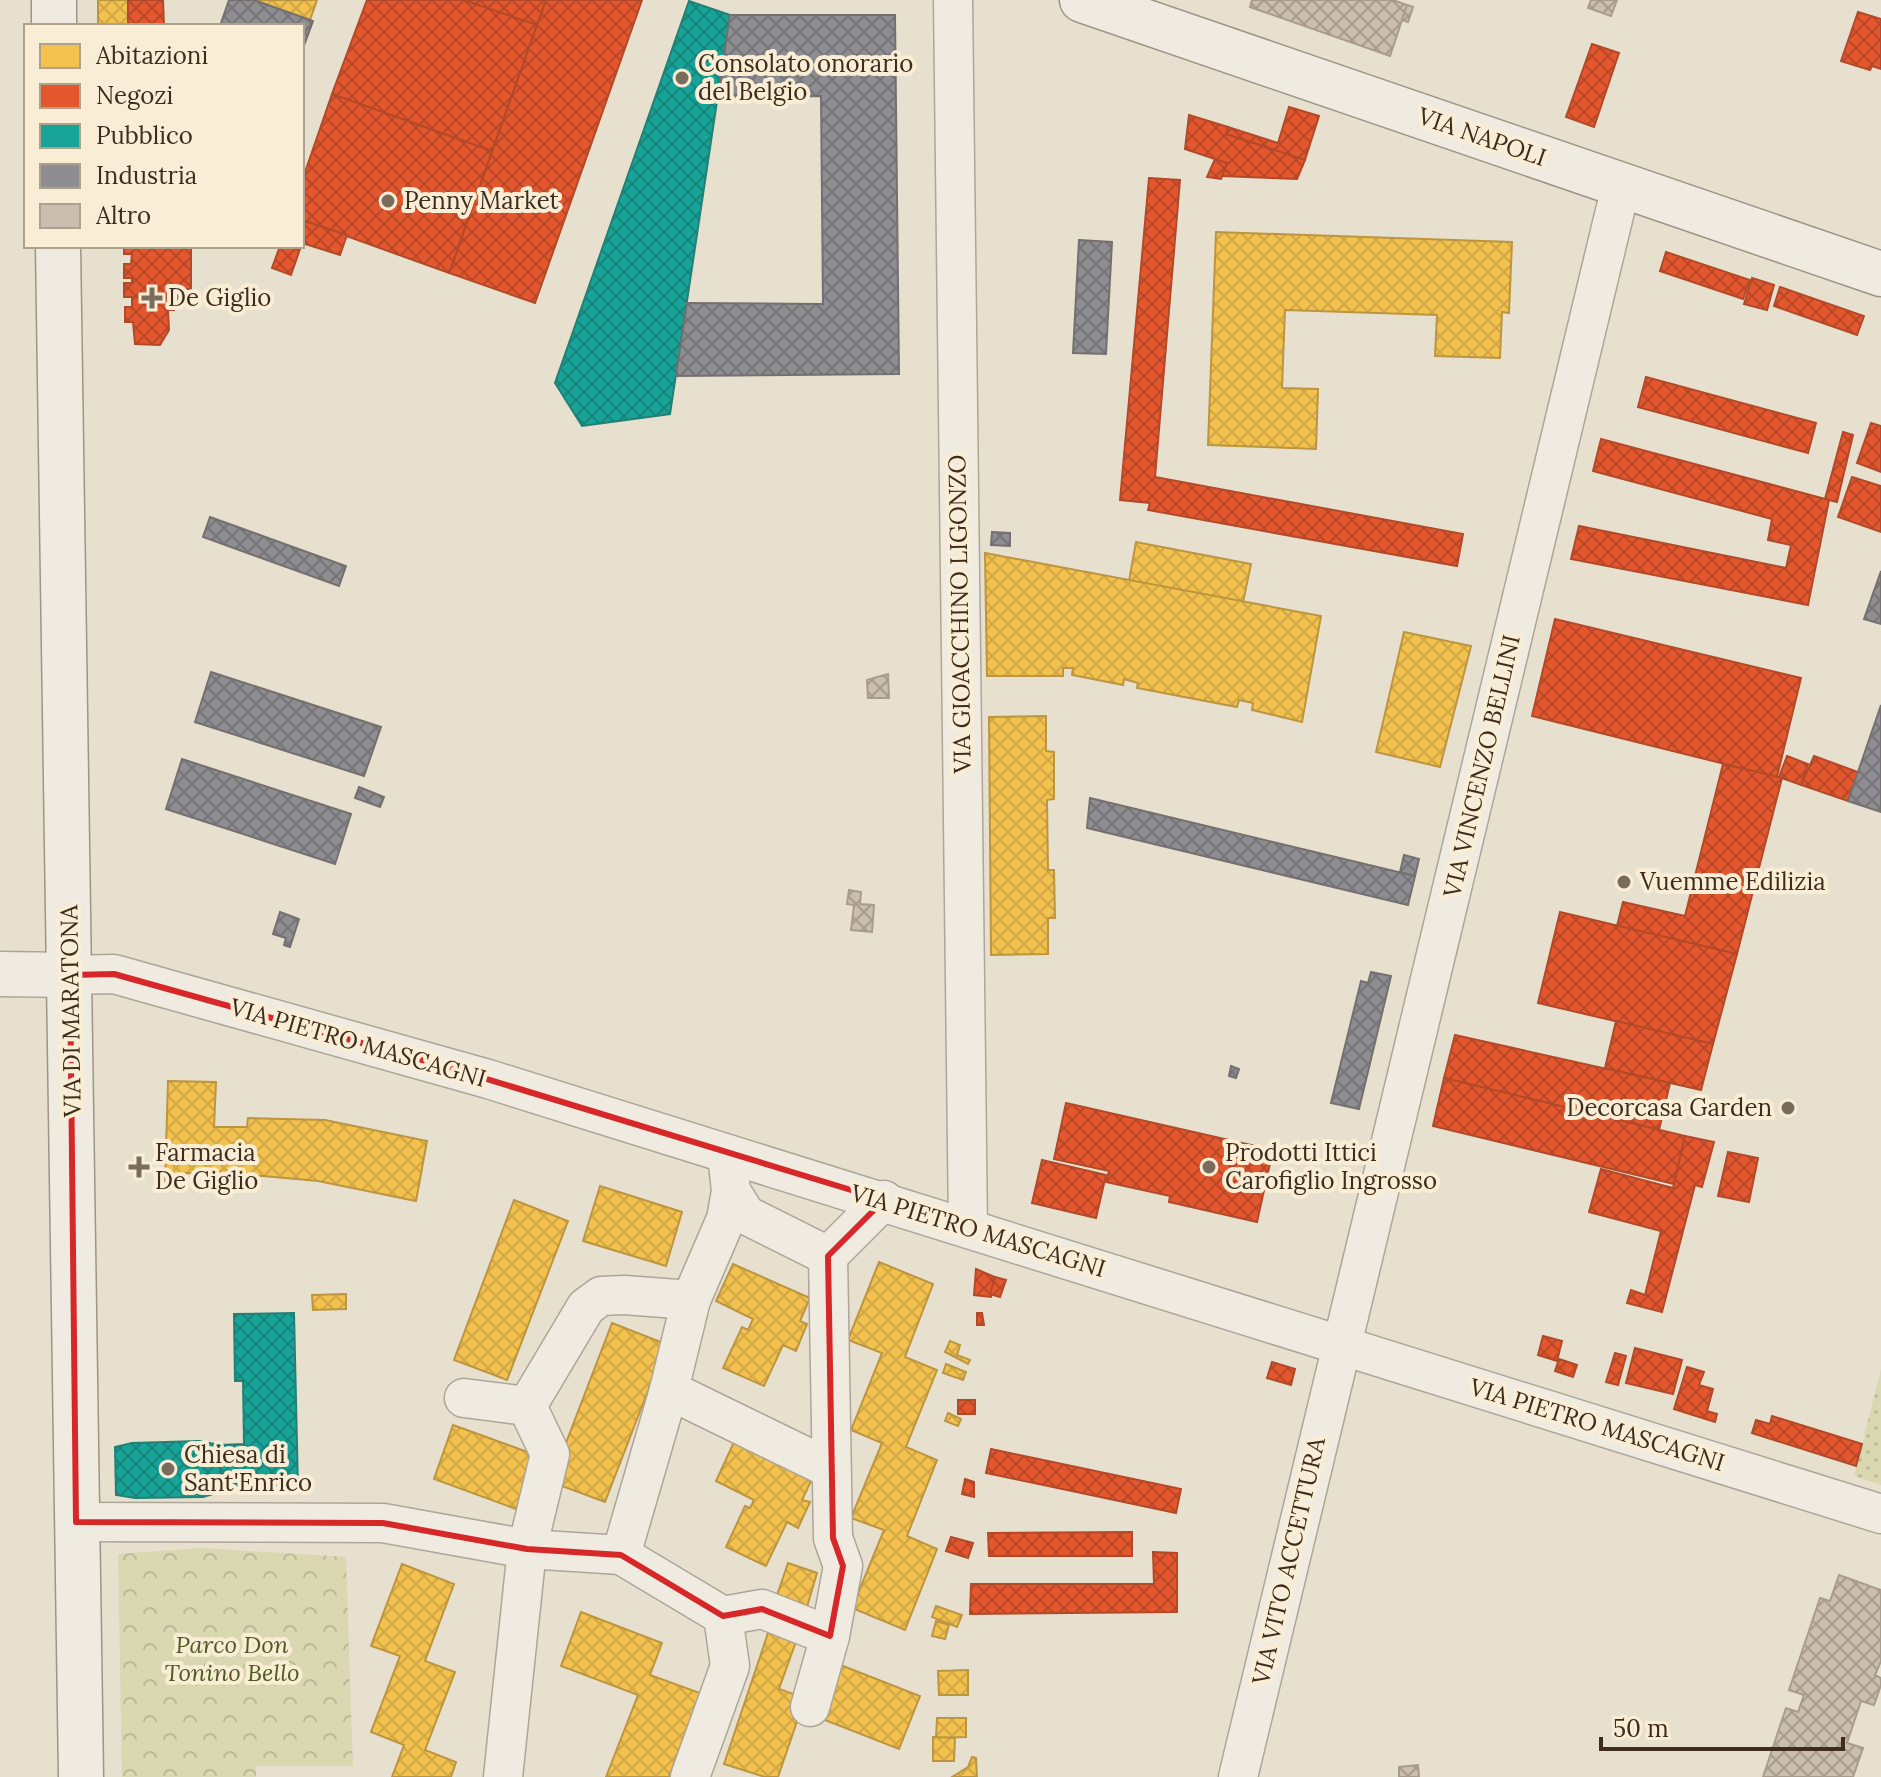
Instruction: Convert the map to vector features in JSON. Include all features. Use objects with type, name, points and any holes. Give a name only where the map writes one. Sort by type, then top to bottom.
[{"type":"main road","points":[[54,0],[54,24]]},
{"type":"main road","name":"VIA NAPOLI","points":[[1082,0],[1881,274]]},
{"type":"main road","name":"VIA DI MARATONA","points":[[58,248],[81,1777]]},
{"type":"main road","points":[[0,974],[70,975]]},
{"type":"street","name":"VIA GIOACCHINO LIGONZO","points":[[953,0],[968,1228]]},
{"type":"street","name":"VIA VINCENZO BELLINI","points":[[1342,1345],[1621,186]]},
{"type":"street","name":"VIA PIETRO MASCAGNI","points":[[70,975],[114,974],[444,1066],[884,1200],[1881,1514]]},
{"type":"street","points":[[621,1555],[669,1390],[691,1300],[726,1219],[731,1191],[727,1154]]},
{"type":"street","points":[[731,1191],[746,1215],[828,1256]]},
{"type":"street","points":[[810,1707],[830,1636],[843,1566],[833,1538],[828,1256],[884,1200]]},
{"type":"street","points":[[527,1406],[586,1307],[601,1296],[691,1300]]},
{"type":"street","name":"VIA VITO ACCETTURA","points":[[1238,1777],[1342,1345]]},
{"type":"street","points":[[669,1390],[831,1469]]},
{"type":"street","points":[[464,1398],[527,1406]]},
{"type":"street","points":[[503,1777],[527,1549],[550,1454],[527,1406]]},
{"type":"street","points":[[76,1522],[383,1523],[527,1549],[621,1555],[723,1616],[762,1609],[830,1636]]},
{"type":"street","points":[[691,1777],[730,1666],[723,1616]]},
{"type":"highlighted area","points":[[114,974],[444,1066],[884,1200],[828,1256],[833,1538],[843,1566],[830,1636],[762,1609],[723,1616],[621,1555],[527,1549],[383,1523],[76,1522],[70,975]]},
{"type":"green space","points":[[1881,1369],[1881,1485],[1854,1476]]},
{"type":"green space","name":"Parco Don Tonino Bello","points":[[201,1548],[346,1557],[353,1766],[256,1766],[256,1777],[122,1777],[118,1554]]},
{"type":"building: Abitazioni","points":[[98,0],[128,0],[128,24],[98,24]]},
{"type":"building: Abitazioni","points":[[254,0],[317,0],[310,20]]},
{"type":"building: Abitazioni","points":[[1216,232],[1512,242],[1509,313],[1502,312],[1500,358],[1435,356],[1437,315],[1285,310],[1282,388],[1318,389],[1316,449],[1208,445]]},
{"type":"building: Abitazioni","points":[[1136,542],[1251,564],[1243,602],[1129,581]]},
{"type":"building: Abitazioni","points":[[985,553],[1321,616],[1302,722],[1252,710],[1253,703],[1239,700],[1237,707],[1137,688],[1138,683],[1124,679],[1123,685],[1072,675],[1073,668],[1063,668],[1063,676],[987,676]]},
{"type":"building: Abitazioni","points":[[1404,632],[1471,646],[1440,767],[1376,752]]},
{"type":"building: Abitazioni","points":[[1046,716],[1046,751],[1054,752],[1054,799],[1047,800],[1048,870],[1054,870],[1055,918],[1048,918],[1048,954],[991,955],[989,717]]},
{"type":"building: Abitazioni","points":[[168,1081],[216,1082],[214,1127],[247,1127],[248,1118],[325,1120],[427,1141],[416,1201],[318,1181],[263,1176],[186,1173],[186,1182],[165,1181]]},
{"type":"building: Abitazioni","points":[[600,1186],[682,1212],[666,1266],[583,1241]]},
{"type":"building: Abitazioni","points":[[514,1200],[568,1221],[507,1380],[454,1360]]},
{"type":"building: Abitazioni","points":[[879,1262],[933,1284],[905,1357],[937,1370],[906,1447],[937,1460],[907,1536],[937,1549],[905,1630],[852,1608],[884,1530],[851,1518],[882,1443],[851,1430],[882,1353],[848,1340]]},
{"type":"building: Abitazioni","points":[[733,1264],[810,1298],[800,1321],[807,1324],[796,1351],[783,1345],[764,1386],[723,1368],[742,1327],[748,1330],[753,1319],[716,1301]]},
{"type":"building: Abitazioni","points":[[346,1294],[346,1309],[313,1310],[312,1295]]},
{"type":"building: Abitazioni","points":[[612,1323],[666,1344],[605,1502],[551,1482]]},
{"type":"building: Abitazioni","points":[[950,1341],[960,1345],[957,1355],[970,1360],[968,1364],[945,1352]]},
{"type":"building: Abitazioni","points":[[946,1364],[966,1372],[963,1380],[943,1373]]},
{"type":"building: Abitazioni","points":[[948,1413],[961,1419],[958,1426],[945,1421]]},
{"type":"building: Abitazioni","points":[[453,1425],[536,1455],[516,1509],[434,1479]]},
{"type":"building: Abitazioni","points":[[734,1442],[812,1479],[802,1500],[810,1502],[798,1528],[787,1522],[766,1566],[726,1547],[745,1506],[750,1508],[754,1500],[716,1481]]},
{"type":"building: Abitazioni","points":[[788,1563],[817,1573],[804,1617],[773,1607]]},
{"type":"building: Abitazioni","points":[[402,1564],[454,1584],[425,1661],[455,1672],[425,1750],[456,1762],[451,1777],[392,1777],[404,1745],[371,1732],[400,1656],[371,1646]]},
{"type":"building: Abitazioni","points":[[936,1606],[962,1615],[957,1627],[932,1617]]},
{"type":"building: Abitazioni","points":[[581,1612],[662,1643],[650,1675],[700,1693],[669,1777],[606,1777],[638,1695],[561,1666]]},
{"type":"building: Abitazioni","points":[[936,1621],[949,1625],[945,1639],[932,1636]]},
{"type":"building: Abitazioni","points":[[770,1627],[798,1636],[779,1689],[805,1698],[778,1777],[765,1777],[724,1764]]},
{"type":"building: Abitazioni","points":[[838,1664],[920,1696],[899,1749],[817,1717]]},
{"type":"building: Abitazioni","points":[[968,1670],[968,1695],[939,1695],[938,1671]]},
{"type":"building: Abitazioni","points":[[937,1718],[966,1718],[966,1737],[936,1738]]},
{"type":"building: Abitazioni","points":[[933,1737],[955,1738],[954,1761],[933,1761]]},
{"type":"building: Abitazioni","points":[[972,1757],[976,1758],[977,1777],[952,1777],[968,1767]]},
{"type":"building: Negozi","points":[[128,0],[163,0],[164,24],[128,24]]},
{"type":"building: Negozi","points":[[367,0],[464,0],[537,25],[492,151],[332,94]]},
{"type":"building: Negozi","points":[[464,0],[546,0],[537,25]]},
{"type":"building: Negozi","points":[[546,0],[642,0],[535,303],[449,273]]},
{"type":"building: Negozi","points":[[1858,12],[1881,19],[1881,69],[1872,66],[1870,70],[1841,61]]},
{"type":"building: Negozi","points":[[1592,44],[1619,53],[1594,127],[1566,117]]},
{"type":"building: Negozi","name":"Penny Market","points":[[332,94],[492,151],[449,273],[304,221],[304,175]]},
{"type":"building: Negozi","points":[[1289,107],[1319,116],[1305,160],[1226,134],[1228,127],[1278,143]]},
{"type":"building: Negozi","points":[[1189,115],[1228,127],[1226,134],[1305,160],[1297,179],[1222,176],[1227,163],[1185,149]]},
{"type":"building: Negozi","points":[[1215,159],[1227,163],[1221,179],[1207,177]]},
{"type":"building: Negozi","points":[[1149,178],[1180,180],[1155,477],[1463,534],[1457,566],[1148,510],[1150,503],[1120,500]]},
{"type":"building: Negozi","points":[[304,221],[347,235],[340,255],[304,244]]},
{"type":"building: Negozi","points":[[124,248],[191,248],[191,289],[182,289],[174,310],[168,310],[169,330],[160,345],[135,344],[133,322],[125,322],[125,307],[132,307],[132,297],[124,297],[124,283],[132,283],[132,278],[124,278],[124,264],[131,264],[132,254],[124,254]]},
{"type":"building: Negozi","points":[[279,248],[300,248],[291,275],[272,268]]},
{"type":"building: Negozi","points":[[1666,252],[1750,280],[1743,299],[1660,271]]},
{"type":"building: Negozi","points":[[1752,278],[1774,285],[1767,310],[1744,304]]},
{"type":"building: Negozi","points":[[1780,287],[1864,316],[1857,335],[1774,306]]},
{"type":"building: Negozi","points":[[1646,377],[1816,423],[1808,453],[1638,407]]},
{"type":"building: Negozi","points":[[1871,423],[1881,426],[1881,472],[1857,463]]},
{"type":"building: Negozi","points":[[1843,432],[1853,435],[1837,502],[1825,499]]},
{"type":"building: Negozi","points":[[1601,439],[1829,500],[1808,605],[1571,559],[1579,526],[1786,568],[1791,545],[1768,540],[1772,519],[1593,471]]},
{"type":"building: Negozi","points":[[1852,477],[1881,486],[1881,532],[1838,517]]},
{"type":"building: Negozi","points":[[1555,619],[1801,678],[1777,777],[1532,716]]},
{"type":"building: Negozi","points":[[1787,756],[1808,764],[1801,785],[1779,777]]},
{"type":"building: Negozi","points":[[1814,756],[1858,772],[1848,801],[1801,785]]},
{"type":"building: Negozi","points":[[1723,764],[1782,778],[1737,954],[1617,926],[1623,902],[1685,916]]},
{"type":"building: Negozi","points":[[1560,912],[1737,954],[1713,1044],[1538,1003]]},
{"type":"building: Negozi","points":[[1616,1021],[1713,1044],[1701,1090],[1605,1068]]},
{"type":"building: Negozi","points":[[1455,1035],[1670,1083],[1659,1130],[1444,1078]]},
{"type":"building: Negozi","points":[[1444,1078],[1685,1136],[1674,1184],[1433,1126]]},
{"type":"building: Negozi","points":[[1066,1103],[1273,1150],[1257,1222],[1169,1202],[1170,1196],[1106,1182],[1109,1171],[1054,1159]]},
{"type":"building: Negozi","points":[[1685,1136],[1714,1142],[1702,1187],[1695,1185],[1662,1312],[1627,1303],[1631,1290],[1645,1295],[1661,1231],[1589,1212],[1601,1169],[1673,1188]]},
{"type":"building: Negozi","points":[[1728,1152],[1758,1158],[1749,1202],[1718,1196]]},
{"type":"building: Negozi","points":[[1042,1160],[1106,1175],[1096,1218],[1032,1203]]},
{"type":"building: Negozi","points":[[976,1269],[995,1277],[991,1297],[974,1295]]},
{"type":"building: Negozi","points":[[995,1277],[1006,1280],[1000,1297],[990,1294]]},
{"type":"building: Negozi","points":[[977,1313],[982,1313],[984,1325],[977,1325]]},
{"type":"building: Negozi","points":[[1543,1336],[1562,1341],[1557,1361],[1538,1355]]},
{"type":"building: Negozi","points":[[1635,1348],[1682,1360],[1673,1394],[1626,1383]]},
{"type":"building: Negozi","points":[[1615,1353],[1626,1356],[1618,1385],[1606,1382]]},
{"type":"building: Negozi","points":[[1559,1359],[1577,1365],[1573,1377],[1555,1371]]},
{"type":"building: Negozi","points":[[1272,1362],[1295,1369],[1291,1385],[1267,1378]]},
{"type":"building: Negozi","points":[[1687,1367],[1704,1372],[1699,1385],[1713,1389],[1707,1411],[1717,1414],[1715,1422],[1674,1409]]},
{"type":"building: Negozi","points":[[958,1400],[975,1400],[975,1414],[958,1414]]},
{"type":"building: Negozi","points":[[1772,1416],[1862,1444],[1856,1466],[1752,1433],[1756,1420],[1770,1424]]},
{"type":"building: Negozi","points":[[991,1449],[1181,1489],[1176,1513],[986,1473]]},
{"type":"building: Negozi","points":[[965,1479],[974,1482],[974,1497],[962,1494]]},
{"type":"building: Negozi","points":[[1132,1532],[1132,1556],[989,1556],[988,1533]]},
{"type":"building: Negozi","points":[[951,1537],[973,1543],[968,1558],[946,1551]]},
{"type":"building: Negozi","points":[[1153,1552],[1177,1553],[1177,1612],[970,1614],[971,1584],[1154,1584]]},
{"type":"building: Pubblico","points":[[689,1],[730,15],[670,414],[582,426],[555,383]]},
{"type":"building: Pubblico","points":[[294,1313],[298,1488],[222,1490],[220,1445],[244,1444],[243,1381],[235,1381],[234,1314]]},
{"type":"building: Pubblico","name":"Chiesa di Sant'Enrico","points":[[199,1441],[220,1445],[220,1492],[203,1497],[135,1498],[116,1495],[115,1447],[132,1443]]},
{"type":"building: Industria","points":[[229,0],[254,0],[313,21],[304,46],[304,24],[221,24]]},
{"type":"building: Industria","points":[[730,15],[895,15],[899,374],[676,376],[687,303],[823,304],[821,96],[718,97]]},
{"type":"building: Industria","points":[[1079,240],[1112,242],[1106,354],[1073,353]]},
{"type":"building: Industria","points":[[210,517],[346,566],[339,586],[203,537]]},
{"type":"building: Industria","points":[[992,532],[1010,533],[1010,546],[991,545]]},
{"type":"building: Industria","points":[[1881,571],[1881,624],[1864,619]]},
{"type":"building: Industria","points":[[211,672],[381,727],[364,776],[195,722]]},
{"type":"building: Industria","points":[[1881,705],[1881,812],[1848,801]]},
{"type":"building: Industria","points":[[182,759],[351,814],[335,864],[166,809]]},
{"type":"building: Industria","points":[[359,787],[384,797],[380,807],[355,798]]},
{"type":"building: Industria","points":[[1090,798],[1415,876],[1408,905],[1087,828]]},
{"type":"building: Industria","points":[[1404,855],[1419,859],[1415,876],[1400,872]]},
{"type":"building: Industria","points":[[280,912],[299,919],[290,947],[284,945],[286,938],[273,934]]},
{"type":"building: Industria","points":[[1371,972],[1391,976],[1359,1109],[1331,1103],[1361,981],[1368,983]]},
{"type":"building: Industria","points":[[1231,1066],[1239,1069],[1236,1078],[1229,1076]]},
{"type":"building: Altro","points":[[1252,0],[1393,0],[1407,5],[1390,56],[1250,7]]},
{"type":"building: Altro","points":[[1591,0],[1617,0],[1611,16],[1588,8]]},
{"type":"building: Altro","points":[[1407,5],[1413,7],[1408,22],[1402,20]]},
{"type":"building: Altro","points":[[888,674],[889,698],[868,698],[867,680]]},
{"type":"building: Altro","points":[[849,890],[861,892],[860,904],[874,905],[872,932],[851,930],[854,905],[847,904]]},
{"type":"building: Altro","points":[[1839,1575],[1881,1590],[1881,1661],[1875,1675],[1881,1678],[1881,1685],[1874,1705],[1861,1701],[1847,1743],[1863,1748],[1853,1777],[1763,1777],[1786,1708],[1798,1712],[1804,1695],[1789,1690],[1820,1598],[1830,1601]]},
{"type":"building: Altro","points":[[1418,1765],[1419,1777],[1399,1777],[1399,1767]]},
{"type":"place","name":"Consolato onorario del Belgio","points":[[682,78]]},
{"type":"place","name":"Penny Market","points":[[388,201]]},
{"type":"place","name":"De Giglio","points":[[152,298]]},
{"type":"place","name":"Vuemme Edilizia","points":[[1624,882]]},
{"type":"place","name":"Decorcasa Garden","points":[[1788,1108]]},
{"type":"place","name":"Farmacia De Giglio","points":[[139,1167]]},
{"type":"place","name":"Prodotti Ittici Carofiglio Ingrosso","points":[[1209,1167]]},
{"type":"place","name":"Chiesa di Sant'Enrico","points":[[168,1469]]}]
